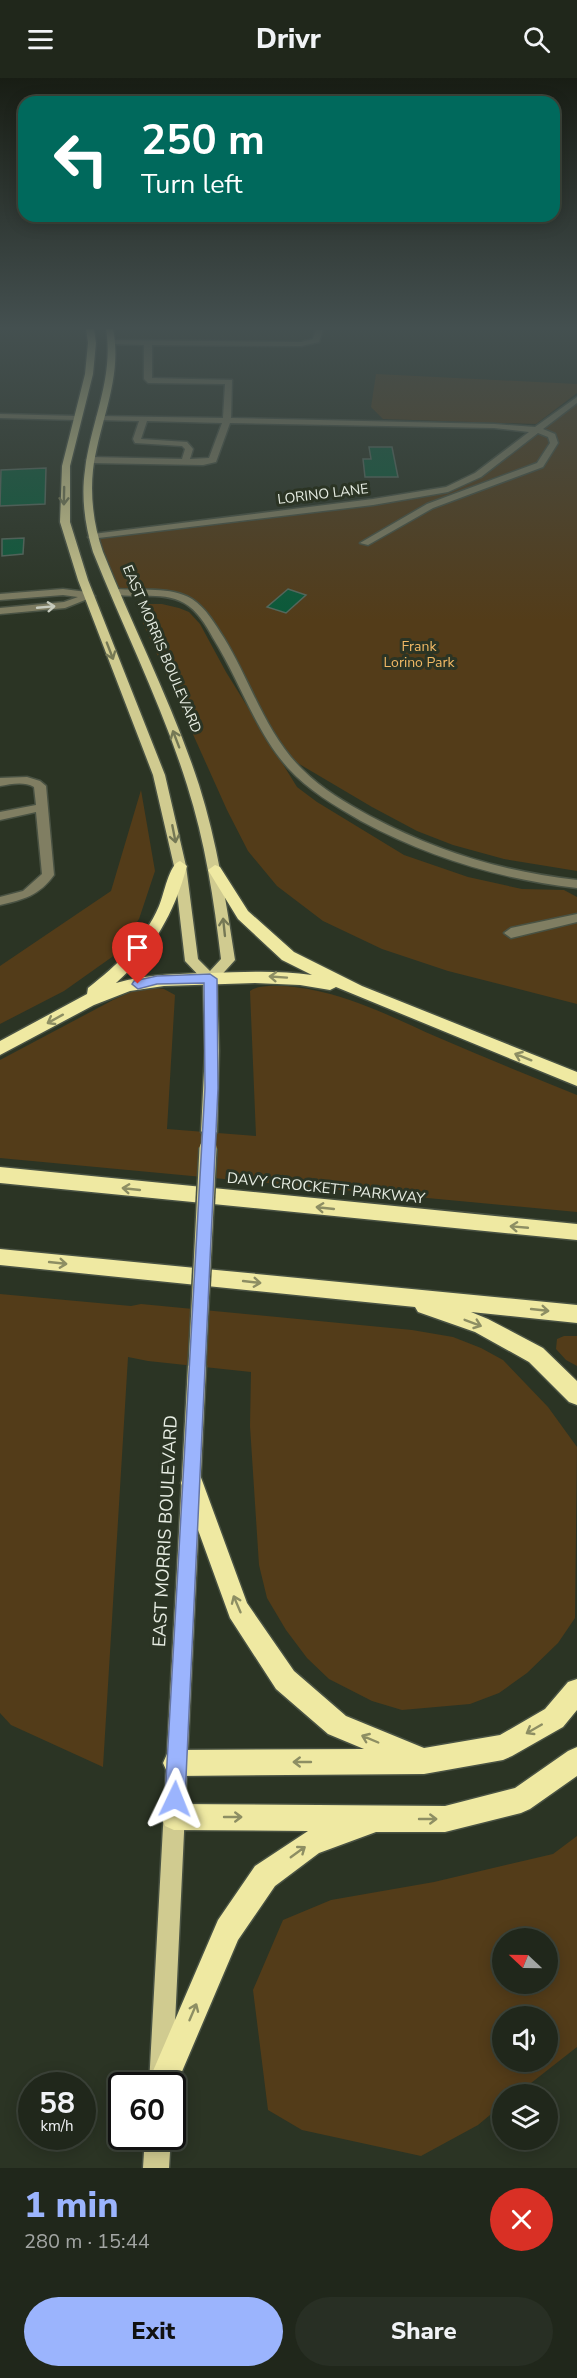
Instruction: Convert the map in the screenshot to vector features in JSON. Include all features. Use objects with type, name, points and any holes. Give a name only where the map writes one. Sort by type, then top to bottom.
[{"type":"highway","points":[[79,1005],[112,979],[141,950],[160,924],[172,897],[180,866]]},
{"type":"highway","points":[[215,870],[243,915],[288,956],[356,990],[577,1079]]},
{"type":"highway","points":[[0,1049],[79,1005],[119,988],[157,980],[260,975],[304,978],[356,990]]},
{"type":"highway","name":"DAVY CROCKETT PARKWAY","points":[[0,1175],[577,1232]]},
{"type":"highway","points":[[0,1257],[577,1314]]},
{"type":"highway","points":[[398,1296],[481,1325],[527,1350],[536,1355],[577,1395]]},
{"type":"highway","points":[[192,1484],[238,1610],[285,1680],[337,1725],[424,1761]]},
{"type":"highway","points":[[176,1763],[424,1761],[504,1747],[554,1718],[577,1691]]},
{"type":"highway","points":[[174,1817],[445,1819],[521,1800],[577,1760]]},
{"type":"highway","points":[[167,2072],[228,1930],[265,1876],[311,1843],[377,1819]]},
{"type":"main road","name":"EAST MORRIS BOULEVARD","points":[[75,427],[66,466],[64,505],[70,544],[103,594],[194,787],[215,870],[228,960],[210,979]]},
{"type":"main road","name":"EAST MORRIS BOULEVARD","points":[[98,427],[87,483],[103,594],[159,775],[180,866],[192,961],[210,979],[212,1051],[209,1132],[162,2072]]},
{"type":"main road","points":[[156,2168],[157,2150]]},
{"type":"street","points":[[141,427],[138,441],[184,444],[189,449],[185,462]]},
{"type":"street","points":[[90,460],[185,462],[213,460],[226,427]]},
{"type":"street","points":[[365,543],[430,506],[540,465],[554,443],[552,436],[538,430],[500,427]]},
{"type":"street","name":"LORINO LANE","points":[[93,537],[437,492],[469,481],[542,427]]},
{"type":"street","points":[[0,597],[63,592],[172,597],[186,600],[197,607],[213,630],[284,755],[312,784],[329,797],[404,840],[436,854],[514,876],[577,884]]},
{"type":"street","points":[[0,611],[64,605],[103,594]]},
{"type":"street","points":[[18,609],[19,596]]},
{"type":"street","points":[[0,782],[37,783],[40,786],[48,875],[39,888],[26,896],[0,901]]},
{"type":"street","points":[[0,816],[42,807]]},
{"type":"street","points":[[511,933],[577,918]]},
{"type":"green space","name":"Frank Lorino Park","points":[[539,427],[577,427],[577,871],[504,859],[453,845],[417,831],[284,755],[197,607],[172,597],[116,592],[93,537],[373,502],[458,486]]},
{"type":"green space","points":[[147,604],[162,604],[179,608],[189,612],[200,624],[226,672],[297,787],[317,802],[404,855],[468,877],[522,889],[564,890],[577,897],[577,1004],[448,971],[382,949],[323,921],[277,886],[248,851],[227,810],[143,623],[141,608]]},
{"type":"green space","points":[[141,790],[155,871],[139,919],[112,957],[64,991],[0,1024],[0,966],[111,891]]},
{"type":"green space","points":[[264,986],[315,990],[366,1006],[577,1095],[577,1212],[0,1158],[0,1060],[113,1000],[149,987],[164,989],[175,995],[167,1129],[256,1136],[250,991]]},
{"type":"green space","points":[[0,1294],[131,1306],[141,1304],[412,1330],[453,1337],[503,1360],[548,1407],[577,1447],[575,1618],[558,1643],[527,1673],[499,1693],[470,1704],[402,1710],[372,1701],[329,1679],[307,1658],[286,1630],[267,1598],[259,1565],[250,1426],[251,1372],[128,1357],[103,1767],[11,1725],[0,1713]]},
{"type":"green space","points":[[564,1336],[577,1336],[577,1366],[566,1360],[556,1349],[557,1339]]},
{"type":"green space","points":[[577,1836],[577,2047],[558,2062],[558,2006],[492,2006],[492,2072],[545,2072],[530,2084],[492,2084],[492,2113],[478,2125],[421,2156],[302,2130],[268,2110],[253,1990],[283,1920],[331,1900],[434,1882],[553,1854]]},
{"type":"building","points":[[369,447],[392,447],[398,477],[365,477],[363,459],[371,459]]},
{"type":"building","points":[[46,468],[45,504],[0,506],[1,470]]},
{"type":"building","points":[[24,538],[23,554],[2,556],[2,539]]},
{"type":"building","points":[[288,589],[306,595],[286,613],[267,607]]},
{"type":"route","points":[[138,984],[157,980],[210,979],[212,1008],[211,1088],[175,1799]]}]
